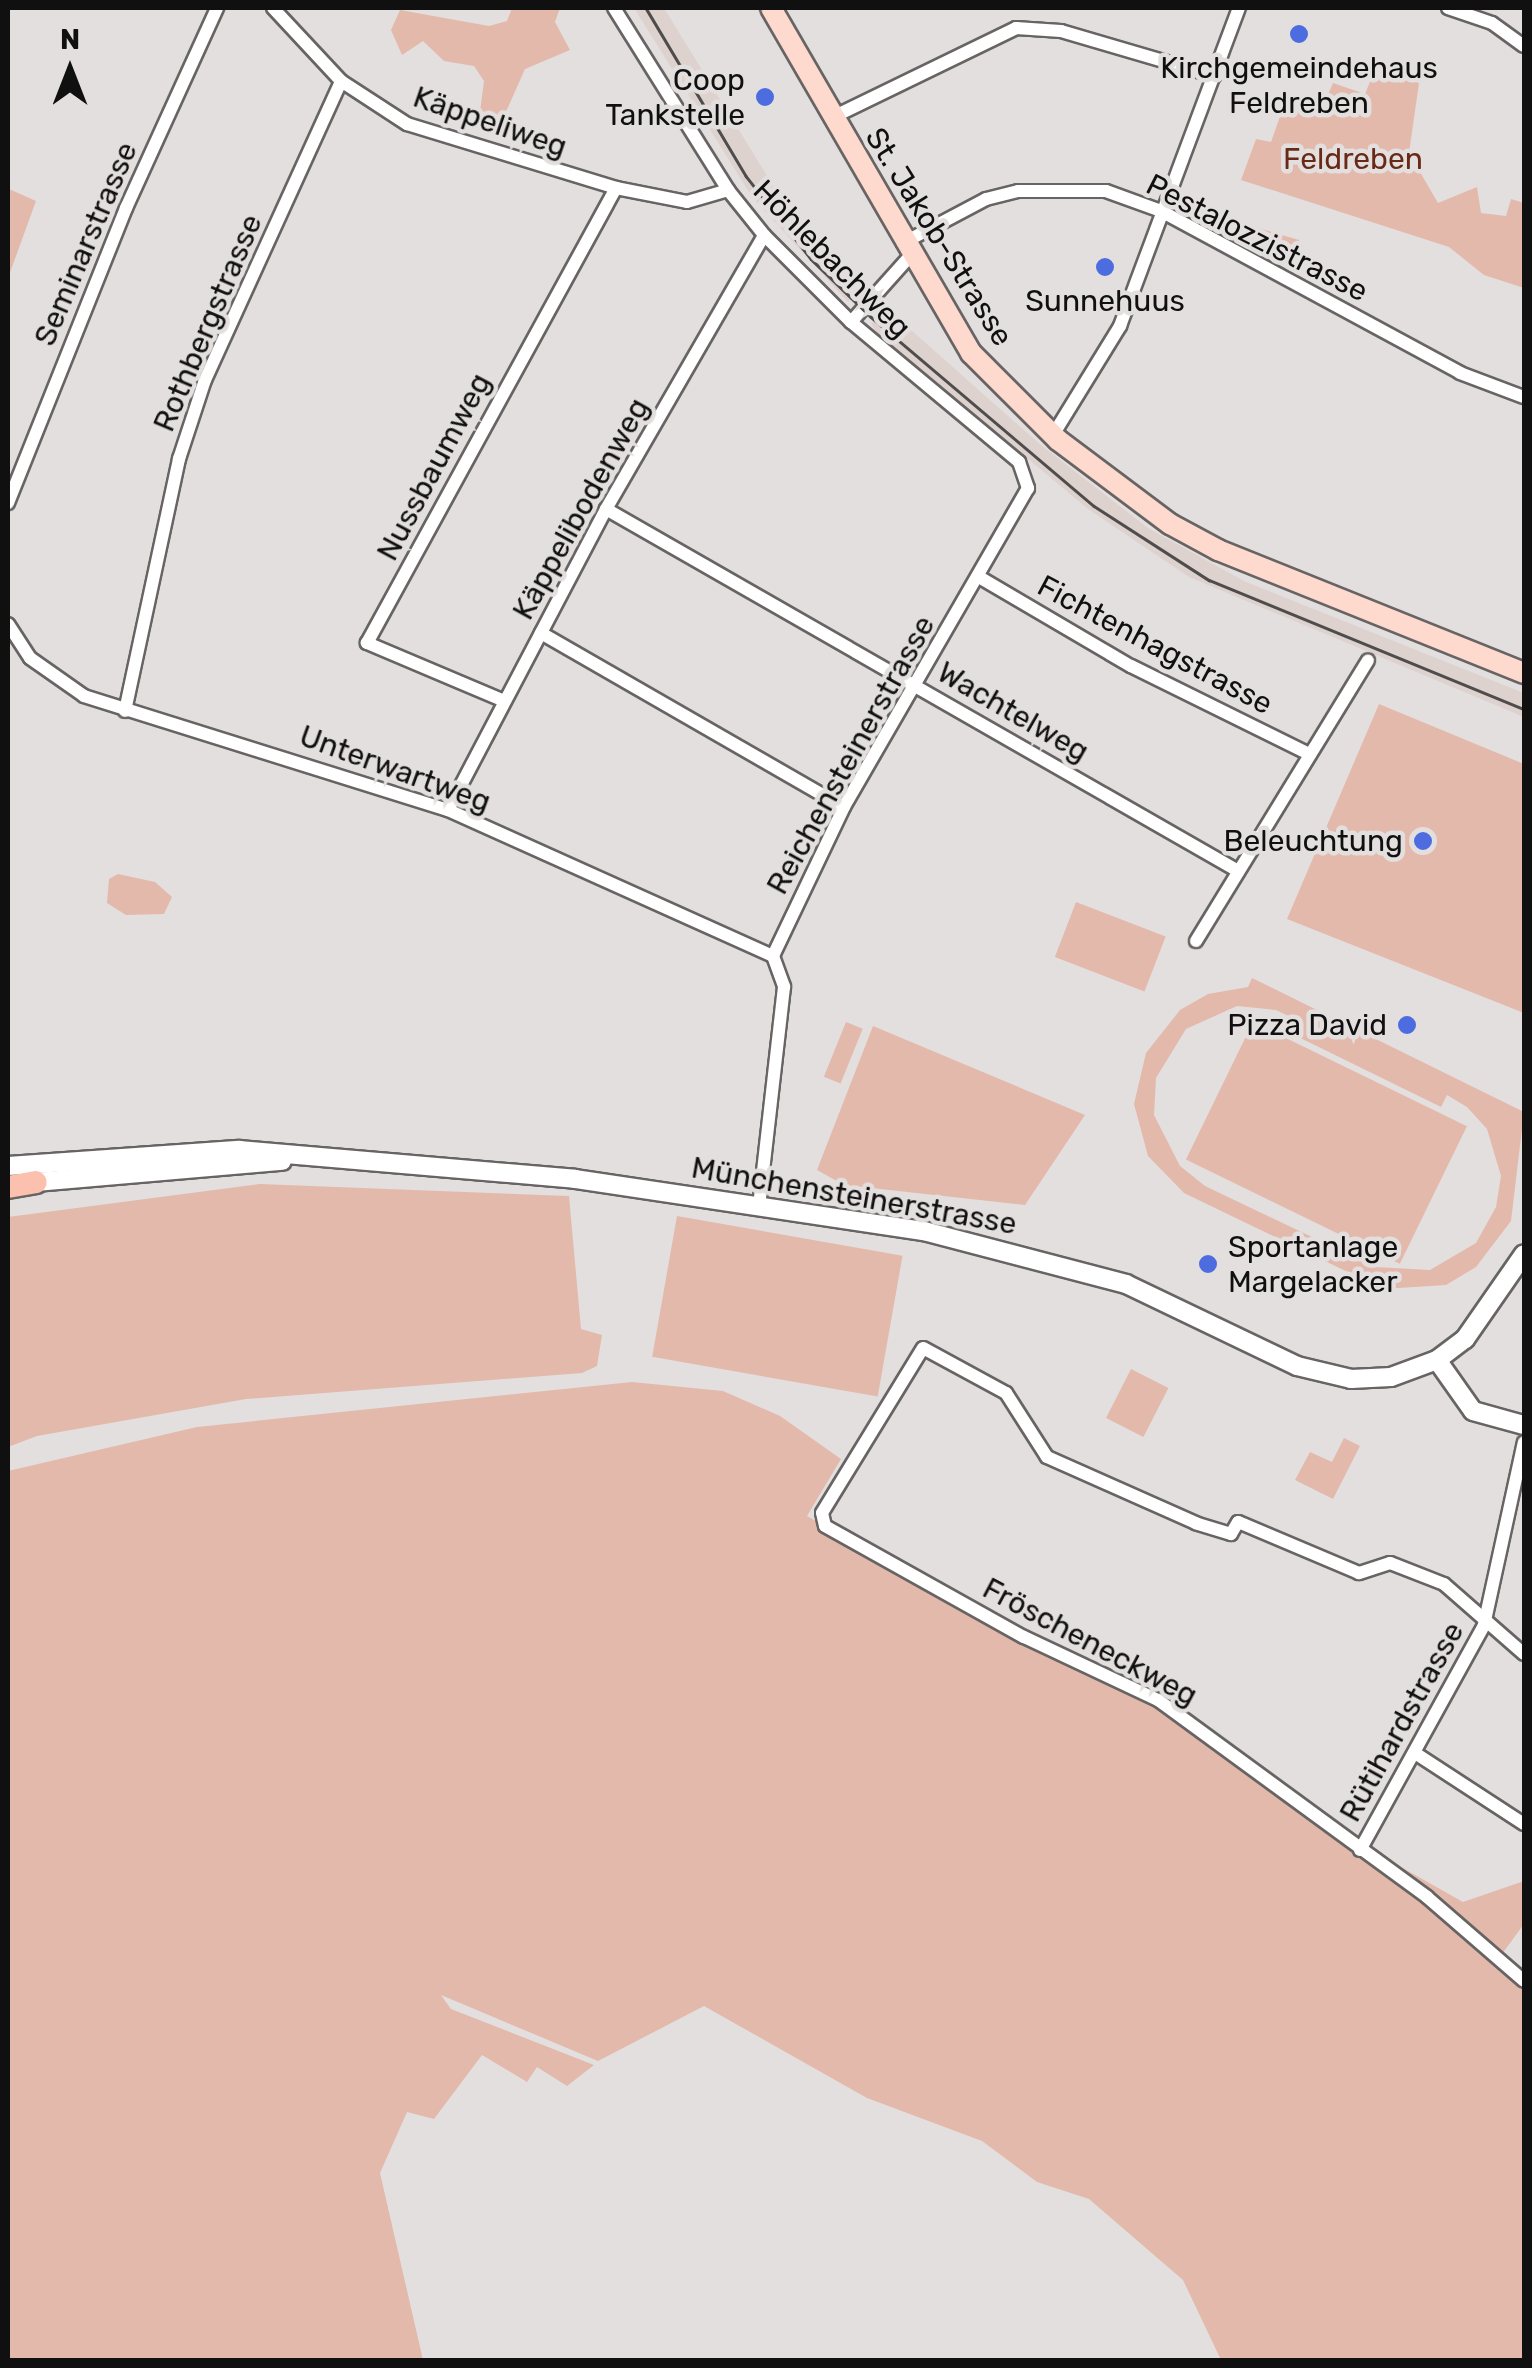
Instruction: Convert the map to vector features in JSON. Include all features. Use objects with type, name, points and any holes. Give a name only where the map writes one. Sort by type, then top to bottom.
[{"type":"highway","points":[[8,1185],[36,1182]]},
{"type":"main road","name":"St. Jakob-Strasse","points":[[771,8],[906,250],[971,353],[1053,435],[1109,482],[1218,550],[1524,673]]},
{"type":"main road","name":"Münchensteinerstrasse","points":[[8,1166],[175,1151],[575,1179],[942,1234],[1084,1270],[1318,1374],[1378,1379],[1437,1360]]},
{"type":"main road","name":"Münchensteinerstrasse","points":[[36,1182],[232,1169],[297,1158]]},
{"type":"main road","points":[[1524,1254],[1465,1339],[1437,1360],[1474,1412],[1524,1425]]},
{"type":"street","name":"Seminarstrasse","points":[[8,503],[128,204],[217,8]]},
{"type":"street","name":"Käppeliweg","points":[[272,8],[341,81],[407,124],[616,188],[687,202],[728,190]]},
{"type":"street","name":"Höhlebachweg","points":[[614,8],[728,190],[764,235],[852,322],[1019,462]]},
{"type":"street","points":[[1053,435],[1120,326],[1238,8]]},
{"type":"street","points":[[1448,8],[1492,23],[1524,46]]},
{"type":"street","points":[[831,118],[1016,28],[1062,31],[1215,76]]},
{"type":"street","name":"Rothbergstrasse","points":[[126,710],[179,459],[200,397],[341,81]]},
{"type":"street","name":"Nussbaumweg","points":[[502,700],[367,643],[616,188]]},
{"type":"street","name":"Pestalozzistrasse","points":[[906,250],[986,199],[1018,191],[1106,191],[1161,212],[1460,373],[1524,396]]},
{"type":"street","name":"Käppelibodenweg","points":[[448,810],[502,700],[606,509],[764,235]]},
{"type":"street","points":[[852,322],[906,250]]},
{"type":"street","name":"Reichensteinerstrasse","points":[[772,956],[844,807],[1028,488],[1019,462]]},
{"type":"street","name":"Wachtelweg","points":[[606,509],[1238,871]]},
{"type":"street","name":"Fichtenhagstrasse","points":[[978,577],[1131,666],[1308,754]]},
{"type":"street","points":[[541,633],[844,807]]},
{"type":"street","name":"Unterwartweg","points":[[10,635],[54,679],[126,710],[448,810],[772,956]]},
{"type":"street","points":[[1196,941],[1368,660]]},
{"type":"street","points":[[758,1205],[784,987],[772,956]]},
{"type":"street","name":"Fröscheneckweg","points":[[1484,1625],[1444,1584],[1390,1563],[1359,1573],[1238,1522],[1231,1534],[1196,1524],[1047,1457],[1006,1393],[923,1348],[825,1502],[825,1526],[1024,1637],[1158,1700],[1360,1850],[1524,1982]]},
{"type":"street","name":"Rütihardstrasse","points":[[1360,1850],[1484,1625],[1524,1442]]},
{"type":"street","points":[[1484,1625],[1524,1654]]},
{"type":"street","points":[[1416,1753],[1524,1824]]},
{"type":"shaded area","points":[[634,8],[664,8],[782,200],[863,290],[848,302],[752,197]]},
{"type":"shaded area","points":[[885,307],[1041,445],[1148,528],[1244,581],[1524,693],[1524,717],[1189,577],[1088,509],[878,334],[871,324]]},
{"type":"green space","points":[[512,8],[560,8],[555,22],[570,50],[525,69],[501,123],[480,112],[484,81],[474,66],[444,61],[423,41],[402,55],[391,30],[400,10],[489,26],[507,21]]},
{"type":"green space","name":"Feldreben","points":[[1376,67],[1419,83],[1409,153],[1438,203],[1477,187],[1481,213],[1506,216],[1511,199],[1524,203],[1524,288],[1484,275],[1449,247],[1241,180],[1256,139],[1271,142],[1284,105],[1319,115],[1333,83],[1365,94]]},
{"type":"green space","points":[[8,158],[9,189],[36,201],[8,278]]},
{"type":"green space","points":[[1214,215],[1299,240],[1291,266],[1209,223]]},
{"type":"green space","name":"Beleuchtung","points":[[1379,704],[1524,764],[1524,1013],[1287,919]]},
{"type":"green space","points":[[118,874],[155,882],[172,897],[164,914],[126,915],[107,903],[109,879]]},
{"type":"green space","points":[[1076,902],[1166,936],[1144,991],[1055,957]]},
{"type":"green space","points":[[1252,978],[1524,1112],[1511,1221],[1476,1267],[1446,1285],[1383,1289],[1184,1193],[1148,1156],[1134,1104],[1146,1053],[1180,1010],[1208,994],[1248,987]],"holes":[[[1237,1006],[1276,1010],[1301,1022],[1288,1017],[1282,1029],[1441,1107],[1447,1095],[1467,1107],[1487,1129],[1501,1176],[1496,1207],[1476,1243],[1430,1270],[1375,1267],[1205,1186],[1180,1166],[1154,1115],[1156,1078],[1186,1029]]]},
{"type":"green space","points":[[846,1022],[863,1029],[841,1083],[824,1077]]},
{"type":"green space","points":[[1253,1022],[1467,1126],[1400,1264],[1186,1160]]},
{"type":"green space","points":[[873,1026],[1085,1115],[1025,1205],[844,1185],[817,1170]]},
{"type":"green space","points":[[260,1184],[569,1196],[581,1329],[602,1335],[597,1366],[582,1373],[246,1399],[37,1436],[8,1447],[8,1217]]},
{"type":"green space","points":[[677,1216],[903,1256],[878,1397],[652,1357]]},
{"type":"green space","points":[[1131,1369],[1168,1388],[1143,1437],[1106,1418]]},
{"type":"green space","points":[[632,1382],[723,1391],[780,1416],[841,1459],[807,1516],[1027,1644],[1155,1706],[1314,1818],[1463,1902],[1524,1881],[1524,1924],[1499,1958],[1524,1981],[1524,2360],[1221,2360],[1183,2280],[1089,2199],[1037,2182],[982,2141],[867,2098],[704,2006],[598,2061],[441,1995],[451,2009],[594,2065],[567,2086],[537,2067],[527,2082],[482,2055],[434,2119],[407,2112],[380,2173],[423,2360],[8,2360],[8,1471],[197,1427]]},
{"type":"green space","points":[[1344,1438],[1360,1446],[1333,1499],[1295,1480],[1310,1452],[1332,1462]]},
{"type":"tram line","points":[[646,8],[746,176],[811,259],[871,317],[1094,506],[1209,580],[1524,709]]},
{"type":"place","name":"Kirchgemeindehaus Feldreben","points":[[1299,34]]},
{"type":"place","name":"Coop Tankstelle","points":[[765,97]]},
{"type":"place","name":"Sunnehuus","points":[[1105,267]]},
{"type":"place","name":"Beleuchtung","points":[[1423,841]]},
{"type":"place","name":"Pizza David","points":[[1407,1025]]},
{"type":"place","name":"Sportanlage Margelacker","points":[[1208,1264]]}]
